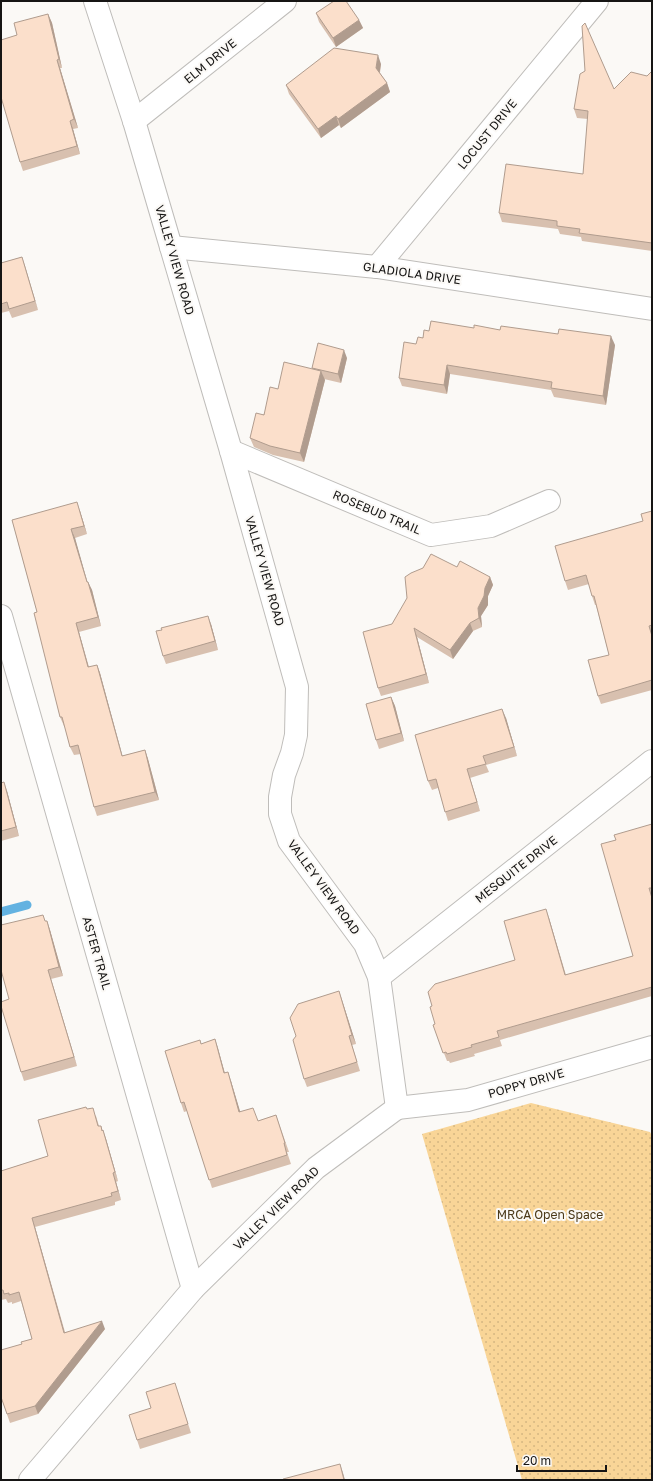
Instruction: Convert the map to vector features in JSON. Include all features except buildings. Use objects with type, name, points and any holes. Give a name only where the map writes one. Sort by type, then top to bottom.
[{"type":"street","name":"VALLEY VIEW ROAD","points":[[30,1480],[193,1289],[316,1168],[397,1108],[379,977],[365,944],[289,841],[280,814],[280,797],[284,775],[292,753],[296,735],[297,687],[231,451],[134,121],[95,1]]},
{"type":"street","name":"ELM DRIVE","points":[[134,121],[285,1]]},
{"type":"street","name":"LOCUST DRIVE","points":[[377,267],[597,1]]},
{"type":"street","name":"GLADIOLA DRIVE","points":[[171,247],[377,267],[652,309]]},
{"type":"street","name":"ROSEBUD TRAIL","points":[[231,451],[431,535],[491,526],[549,501]]},
{"type":"street","name":"ASTER TRAIL","points":[[1,616],[193,1289]]},
{"type":"street","name":"MESQUITE DRIVE","points":[[379,977],[652,761]]},
{"type":"street","name":"POPPY DRIVE","points":[[397,1108],[468,1100],[652,1047]]},
{"type":"green space","name":"MRCA Open Space","points":[[531,1103],[650,1132],[652,1136],[652,1480],[522,1480],[422,1134]]},
{"type":"waterway","points":[[1,912],[27,905]]}]
